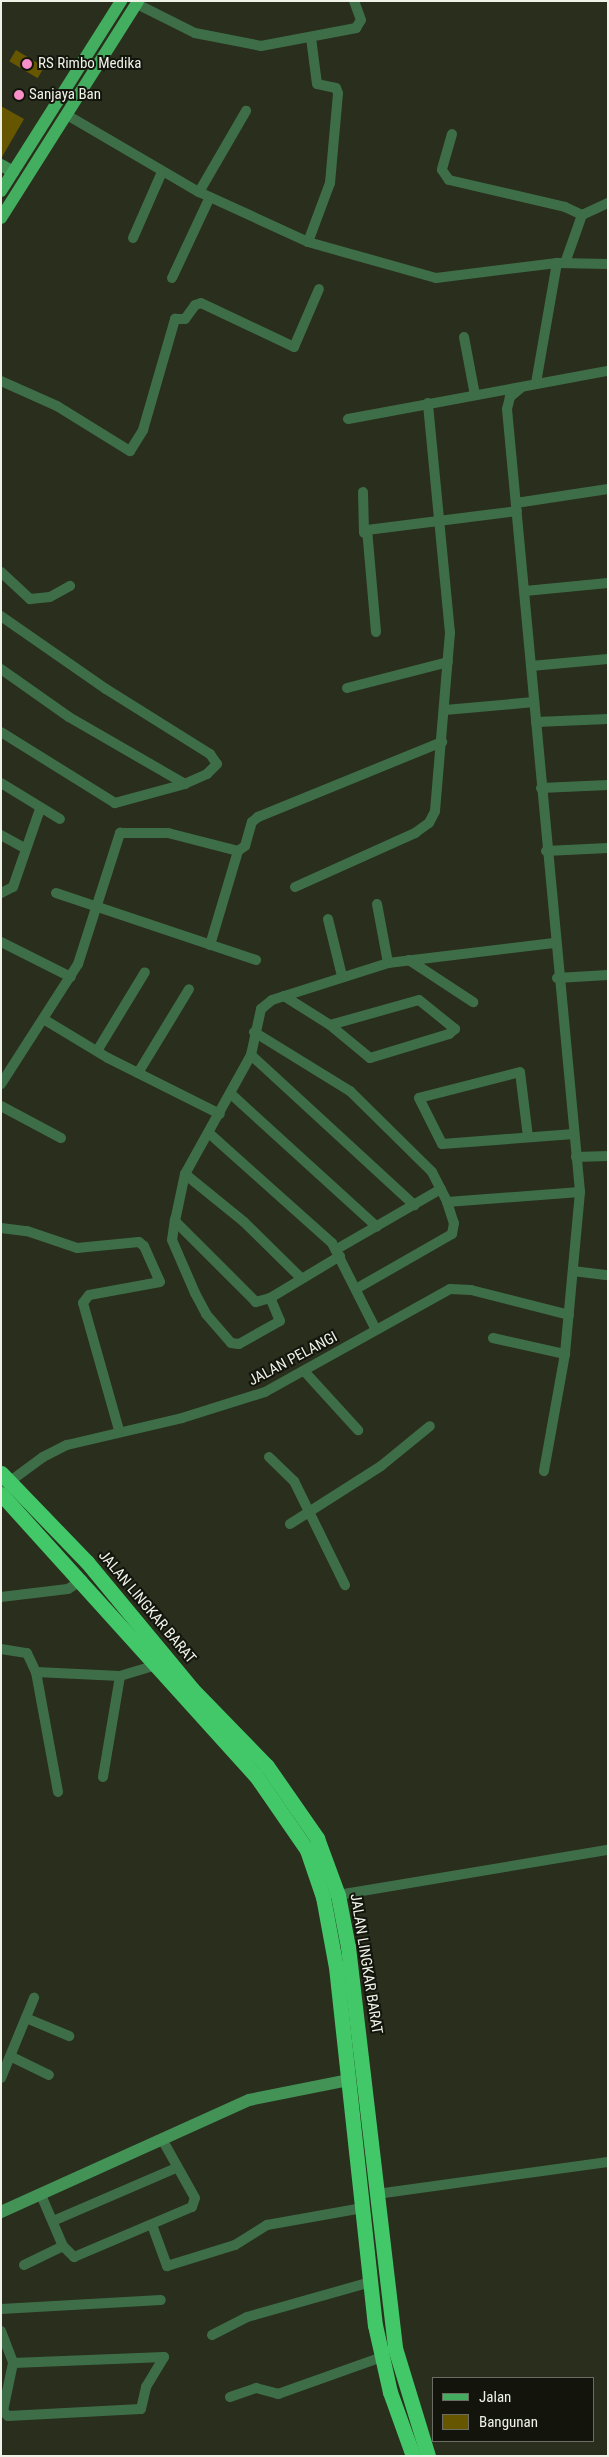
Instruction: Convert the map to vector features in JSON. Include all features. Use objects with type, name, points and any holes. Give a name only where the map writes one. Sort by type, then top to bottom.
[{"type":"highway","name":"JALAN LINGKAR BARAT","points":[[3,1484],[155,1665],[256,1776],[307,1850],[326,1912],[352,2110],[370,2282],[382,2358],[412,2456]]},
{"type":"highway","name":"JALAN LINGKAR BARAT","points":[[3,1484],[87,1562],[192,1689],[267,1766],[317,1838],[338,1894],[368,2109],[395,2348],[428,2456]]},
{"type":"highway","points":[[352,2110],[368,2109]]},
{"type":"highway","points":[[354,2132],[370,2131]]},
{"type":"main road","points":[[1,191],[8,176],[121,1]]},
{"type":"main road","points":[[1,218],[137,2]]},
{"type":"street","points":[[137,2],[195,34],[257,46],[311,38],[356,28],[361,20],[354,1]]},
{"type":"street","points":[[308,242],[330,183],[338,93],[336,88],[317,84],[311,38]]},
{"type":"street","points":[[200,192],[246,111]]},
{"type":"street","points":[[67,115],[162,172],[210,197],[308,242],[436,278],[561,263],[608,264]]},
{"type":"street","points":[[452,134],[442,170],[449,180],[565,207],[582,215]]},
{"type":"street","points":[[1,165],[8,176]]},
{"type":"street","points":[[133,238],[162,172]]},
{"type":"street","points":[[172,278],[210,197]]},
{"type":"street","points":[[536,383],[561,263],[582,215],[608,203]]},
{"type":"street","points":[[1,381],[57,406],[130,451],[138,443],[175,319],[185,319],[195,305],[202,303],[294,347],[318,289]]},
{"type":"street","points":[[464,337],[475,395]]},
{"type":"street","points":[[348,418],[608,370]]},
{"type":"street","points":[[522,387],[507,404],[525,591],[557,978],[580,1192],[565,1354],[544,1471]]},
{"type":"street","points":[[295,887],[402,840],[429,823],[437,800],[445,710],[449,627],[428,403]]},
{"type":"street","points":[[364,533],[440,522],[608,490]]},
{"type":"street","points":[[363,492],[364,533],[376,632]]},
{"type":"street","points":[[1,572],[32,599],[50,596],[70,586]]},
{"type":"street","points":[[525,591],[608,583]]},
{"type":"street","points":[[1,616],[106,690],[214,758],[217,764],[212,770],[185,784],[115,804],[2,733]]},
{"type":"street","points":[[531,666],[608,659]]},
{"type":"street","points":[[347,688],[448,662]]},
{"type":"street","points":[[1,669],[69,717],[185,784]]},
{"type":"street","points":[[445,710],[534,702]]},
{"type":"street","points":[[536,722],[608,719]]},
{"type":"street","points":[[1,1084],[45,1020],[71,977],[97,906],[119,835],[125,830],[183,836],[238,850],[246,846],[252,822],[258,817],[442,742]]},
{"type":"street","points":[[1,783],[40,809],[60,819]]},
{"type":"street","points":[[541,788],[608,785]]},
{"type":"street","points":[[1,893],[13,887],[24,848],[40,809]]},
{"type":"street","points":[[1,834],[24,848]]},
{"type":"street","points":[[546,851],[608,848]]},
{"type":"street","points":[[210,945],[238,850]]},
{"type":"street","points":[[56,893],[256,960]]},
{"type":"street","points":[[377,904],[388,964]]},
{"type":"street","points":[[328,919],[342,976]]},
{"type":"street","points":[[1,942],[71,977]]},
{"type":"street","points":[[270,1298],[280,1321],[239,1344],[231,1343],[206,1314],[172,1240],[185,1174],[210,1134],[251,1055],[254,1032],[261,1008],[284,996],[342,976],[388,964],[554,943]]},
{"type":"street","points":[[409,960],[473,1002]]},
{"type":"street","points":[[97,1051],[145,972]]},
{"type":"street","points":[[557,978],[608,975]]},
{"type":"street","points":[[138,1073],[190,989]]},
{"type":"street","points":[[284,996],[330,1025],[370,1058],[448,1034],[455,1029],[419,1000],[330,1025]]},
{"type":"street","points":[[45,1020],[97,1051],[220,1114]]},
{"type":"street","points":[[254,1032],[350,1090],[432,1172],[447,1202],[455,1227],[452,1234],[356,1289]]},
{"type":"street","points":[[251,1055],[414,1206]]},
{"type":"street","points":[[528,1137],[520,1072],[419,1098],[442,1144],[574,1134]]},
{"type":"street","points":[[231,1094],[376,1228]]},
{"type":"street","points":[[1,1106],[61,1138]]},
{"type":"street","points":[[210,1134],[280,1193],[338,1252],[376,1330]]},
{"type":"street","points":[[576,1157],[608,1156]]},
{"type":"street","points":[[185,1174],[244,1222],[302,1279]]},
{"type":"street","points":[[175,1219],[253,1300],[270,1298],[302,1279],[338,1252],[441,1189]]},
{"type":"street","points":[[447,1202],[580,1192]]},
{"type":"street","points":[[1,1228],[36,1233],[77,1248],[139,1242],[144,1246],[160,1282],[89,1296],[83,1303],[119,1430]]},
{"type":"street","points":[[573,1271],[608,1275]]},
{"type":"street","name":"JALAN PELANGI","points":[[3,1484],[55,1450],[119,1430],[182,1418],[247,1399],[305,1372],[376,1330],[456,1289],[569,1314]]},
{"type":"street","points":[[492,1338],[565,1354]]},
{"type":"street","points":[[305,1372],[358,1430]]},
{"type":"street","points":[[290,1524],[307,1515],[389,1461],[430,1426]]},
{"type":"street","points":[[269,1457],[294,1482],[307,1515],[345,1585]]},
{"type":"street","points":[[1,1597],[68,1589],[82,1580]]},
{"type":"street","points":[[1,1649],[27,1653],[36,1672],[58,1792]]},
{"type":"street","points":[[36,1672],[120,1676],[155,1665]]},
{"type":"street","points":[[103,1777],[120,1676]]},
{"type":"street","points":[[338,1894],[608,1850]]},
{"type":"street","points":[[1,2078],[12,2057],[34,1998]]},
{"type":"street","points":[[26,2018],[69,2036]]},
{"type":"street","points":[[12,2057],[49,2075]]},
{"type":"street","points":[[1,2212],[163,2141],[254,2098],[348,2080]]},
{"type":"street","points":[[41,2195],[63,2246],[69,2255],[76,2257],[152,2225],[195,2204],[163,2141]]},
{"type":"street","points":[[377,2194],[608,2162]]},
{"type":"street","points":[[53,2221],[176,2168]]},
{"type":"street","points":[[152,2225],[167,2266],[235,2245],[267,2224],[362,2208]]},
{"type":"street","points":[[24,2265],[63,2246]]},
{"type":"street","points":[[212,2335],[247,2317],[370,2282]]},
{"type":"street","points":[[1,2309],[161,2300]]},
{"type":"street","points":[[1,2331],[4,2353],[13,2363]]},
{"type":"street","points":[[164,2357],[146,2387],[141,2409],[8,2416],[3,2411],[13,2363],[164,2357]]},
{"type":"street","points":[[230,2397],[256,2388],[278,2394],[382,2358]]},
{"type":"building","name":"RS Rimbo Medika","points":[[16,50],[44,67],[38,78],[9,61]]},
{"type":"building","points":[[1,106],[24,119],[2,157],[1,157]]},
{"type":"place","name":"RS Rimbo Medika","points":[[27,64]]},
{"type":"place","name":"Sanjaya Ban","points":[[19,95]]}]
